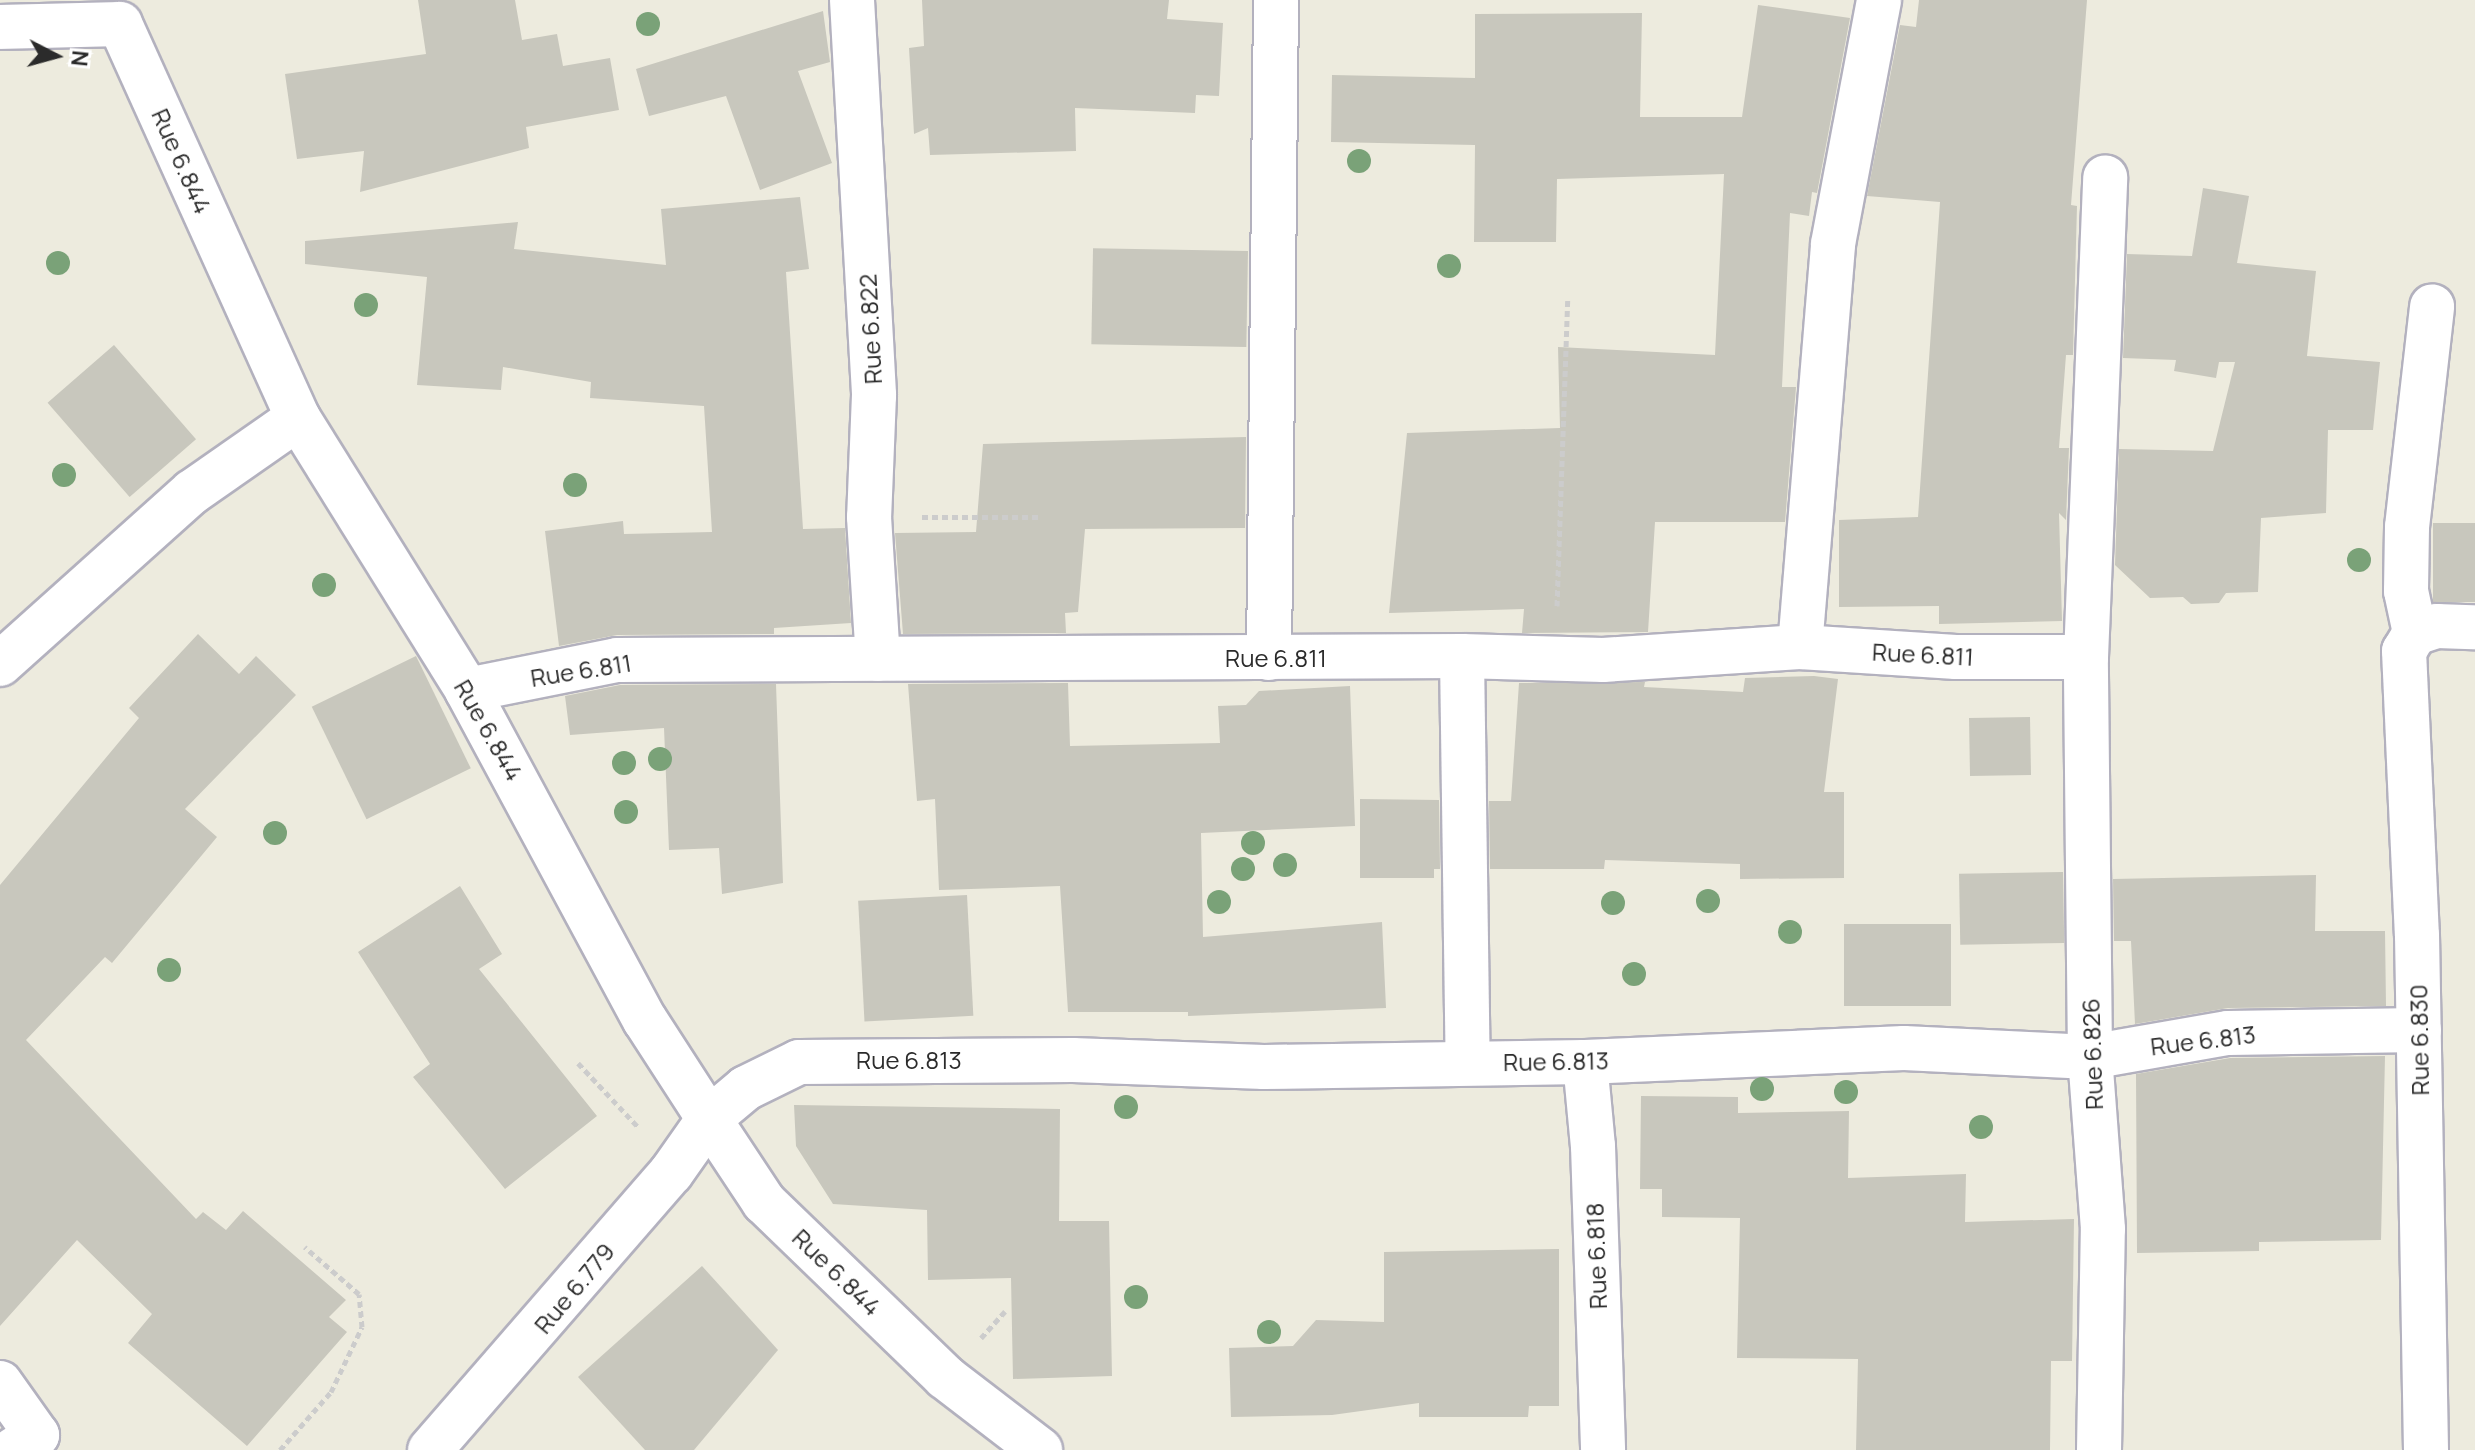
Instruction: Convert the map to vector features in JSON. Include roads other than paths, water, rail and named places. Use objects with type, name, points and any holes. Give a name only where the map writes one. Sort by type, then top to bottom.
[{"type":"street","name":"Rue 6.822","points":[[852,0],[874,395],[869,517],[878,659]]},
{"type":"street","points":[[1269,658],[1276,0]]},
{"type":"street","points":[[1800,647],[1833,244],[1879,0]]},
{"type":"street","name":"Rue 6.844","points":[[0,27],[116,12],[298,418],[467,690],[645,1020],[764,1202],[945,1377],[1040,1450]]},
{"type":"street","name":"Rue 6.826","points":[[2099,1450],[2103,1229],[2090,1057],[2086,657],[2105,177]]},
{"type":"street","points":[[2432,306],[2407,527],[2406,591],[2415,633],[2437,626],[2475,627]]},
{"type":"street","points":[[0,664],[192,492],[298,418]]},
{"type":"street","name":"Rue 6.830","points":[[2415,633],[2404,651],[2419,1030],[2426,1450]]},
{"type":"street","name":"Rue 6.811","points":[[467,690],[617,660],[1462,656],[1603,660],[1800,647],[1956,657],[2086,657]]},
{"type":"street","points":[[1462,656],[1468,1063]]},
{"type":"street","name":"Rue 6.813","points":[[709,1119],[746,1088],[799,1062],[1042,1060],[1264,1067],[1585,1062],[1797,1049],[2090,1057],[2228,1033],[2419,1030]]},
{"type":"street","name":"Rue 6.818","points":[[1585,1062],[1593,1146],[1603,1450]]},
{"type":"street","name":"Rue 6.779","points":[[430,1450],[671,1173],[709,1119]]},
{"type":"street","points":[[0,1383],[33,1445]]}]
